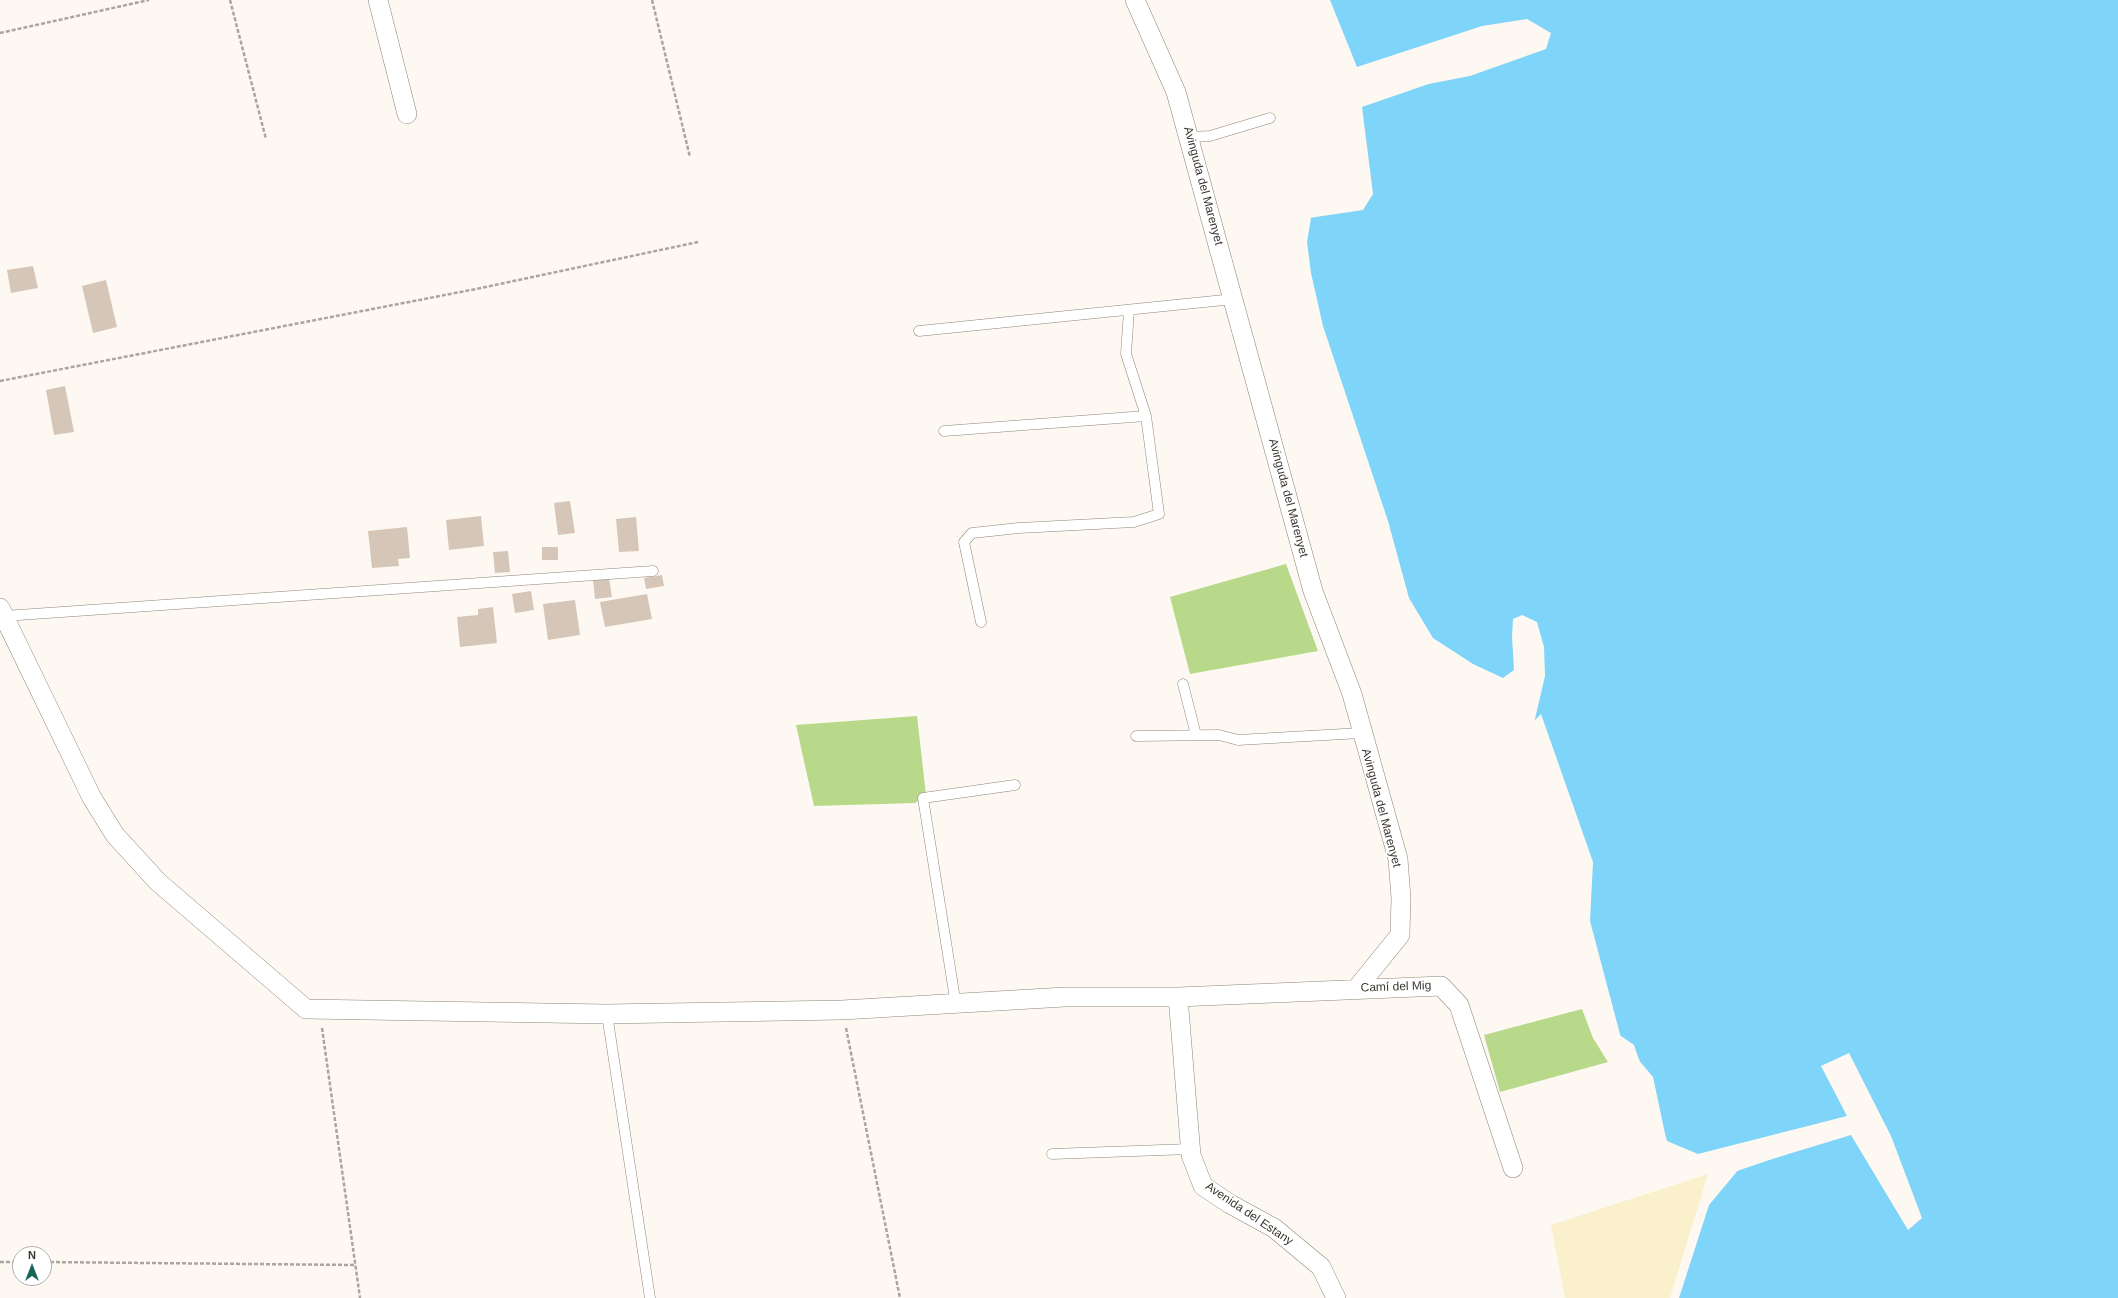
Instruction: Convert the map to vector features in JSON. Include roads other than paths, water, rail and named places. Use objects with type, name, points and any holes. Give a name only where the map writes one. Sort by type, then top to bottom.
[{"type":"street","points":[[378,0],[407,114]]},
{"type":"street","name":"Avinguda del Marenyet","points":[[1135,0],[1176,92],[1313,590],[1352,694],[1384,816],[1398,859],[1401,898],[1400,935],[1357,988]]},
{"type":"street","name":"Camí del Mig","points":[[2,612],[92,798],[115,835],[158,882],[306,1009],[607,1014],[842,1010],[1065,997],[1178,997],[1357,988],[1441,986],[1459,1005],[1513,1168]]},
{"type":"street","name":"Avenida del Estany","points":[[1178,997],[1190,1149],[1203,1186],[1230,1204],[1274,1228],[1321,1267],[1336,1298]]},
{"type":"lane","points":[[1189,137],[1210,136],[1270,118]]},
{"type":"lane","points":[[919,331],[1234,299]]},
{"type":"lane","points":[[981,622],[964,542],[972,533],[1019,528],[1134,522],[1159,514],[1146,416],[1126,354],[1129,310]]},
{"type":"lane","points":[[944,431],[1146,416]]},
{"type":"lane","points":[[2,612],[653,571]]},
{"type":"lane","points":[[1183,684],[1196,735]]},
{"type":"lane","points":[[1136,736],[1219,735],[1238,740],[1361,733]]},
{"type":"lane","points":[[956,1004],[923,798],[1015,785]]},
{"type":"lane","points":[[607,1014],[650,1298]]},
{"type":"lane","points":[[1052,1154],[1190,1149]]},
{"type":"water","points":[[1330,0],[2118,0],[2118,1298],[1679,1298],[1709,1205],[1739,1169],[1851,1135],[1908,1230],[1922,1218],[1891,1136],[1849,1053],[1821,1066],[1847,1116],[1698,1154],[1667,1141],[1634,1045],[1605,1025],[1574,918],[1585,863],[1534,723],[1545,676],[1544,647],[1537,622],[1522,615],[1513,619],[1512,637],[1514,670],[1503,678],[1473,664],[1433,638],[1409,598],[1388,521],[1323,326],[1311,273],[1307,242],[1312,212],[1335,208],[1366,198],[1365,161],[1353,112],[1382,93],[1470,76],[1546,49],[1551,33],[1527,19],[1482,26],[1357,67]]}]
